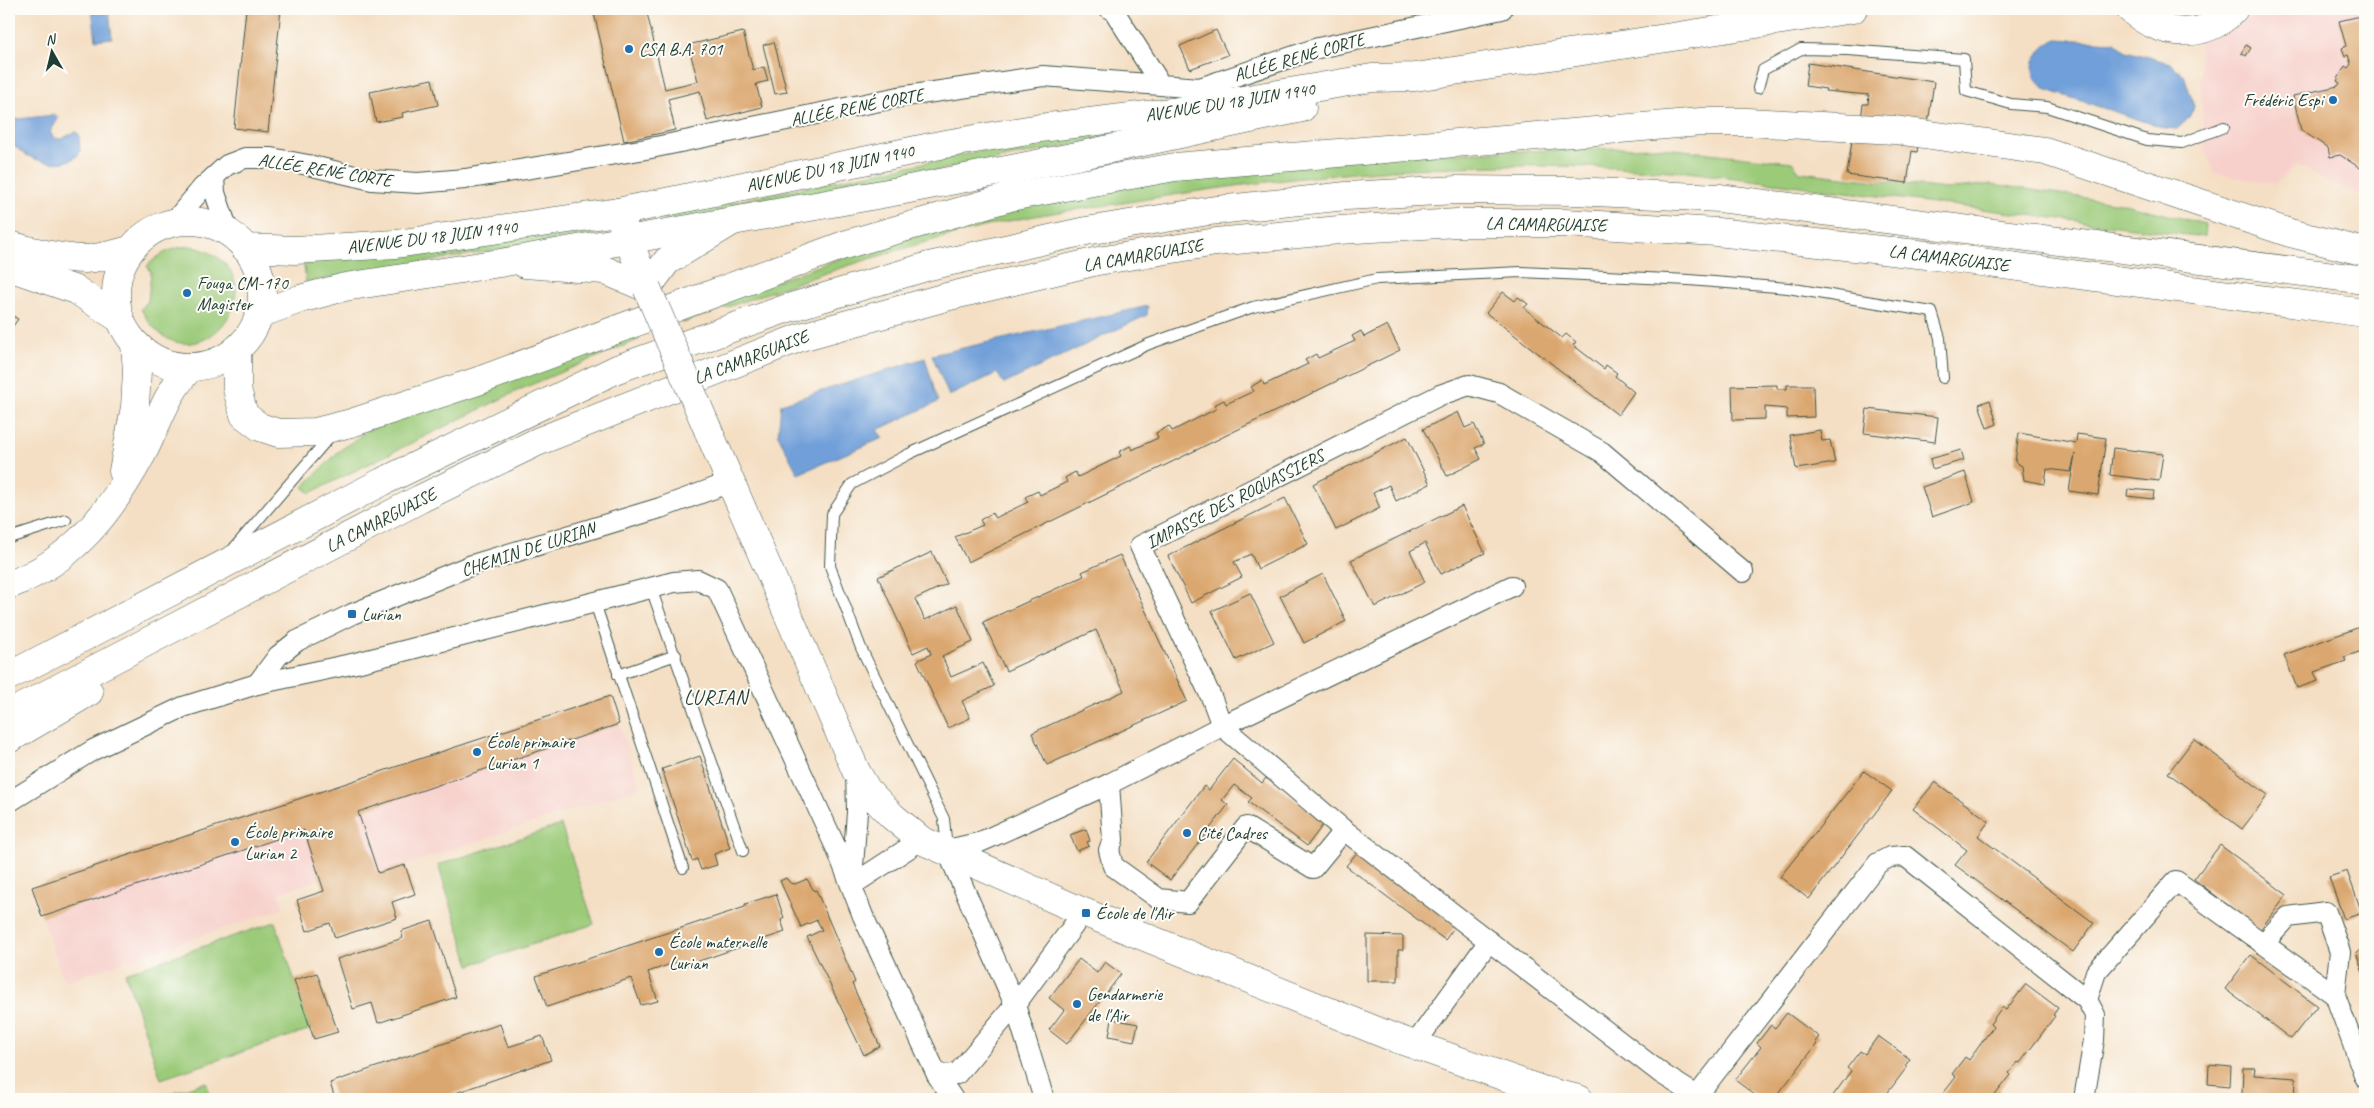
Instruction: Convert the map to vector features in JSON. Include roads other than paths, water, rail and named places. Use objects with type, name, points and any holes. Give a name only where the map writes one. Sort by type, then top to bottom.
[{"type":"main road","name":"AVENUE DU 18 JUIN 1940","points":[[237,240],[295,250],[396,244],[618,212],[974,139],[1040,128],[1172,112],[1372,78],[1415,77],[1853,9]]},
{"type":"main road","points":[[2130,9],[2142,20],[2163,30],[2186,32],[2208,27],[2229,15],[2234,9]]},
{"type":"main road","name":"AVENUE DU 18 JUIN 1940","points":[[259,314],[300,299],[345,287],[500,263],[1086,154],[1347,98],[1415,77]]},
{"type":"main road","points":[[237,350],[237,389],[244,414],[260,427],[278,433],[315,432],[340,426],[487,377],[844,245],[1010,197],[1175,167],[1701,122],[1747,122],[1895,130],[2045,151],[2290,233],[2365,252]]},
{"type":"main road","name":"LA CAMARGUAISE","points":[[9,676],[382,482],[617,369],[785,309],[928,266],[1086,231],[1209,210],[1346,196],[1457,190],[1574,191],[1719,198],[2365,280]]},
{"type":"main road","points":[[618,212],[647,288],[856,771],[873,796],[892,816],[921,840],[1081,911],[1414,1044],[1542,1090],[1580,1099]]},
{"type":"main road","points":[[647,288],[667,261],[734,220]]},
{"type":"main road","points":[[192,221],[212,225],[237,240],[257,268],[262,290],[259,314],[250,333],[237,350],[215,362],[190,367],[170,365],[151,357],[135,344],[120,319],[115,296],[119,271],[130,250],[149,232],[173,223],[192,221]]},
{"type":"main road","name":"LA CAMARGUAISE","points":[[9,714],[420,499],[537,442],[646,397],[801,337],[946,298],[1098,261],[1216,242],[1339,230],[1458,223],[1565,223],[1717,232],[1936,256],[2365,313]]},
{"type":"main road","points":[[9,245],[25,250],[83,259],[104,257],[130,250]]},
{"type":"main road","points":[[500,263],[553,265],[604,270],[647,288]]},
{"type":"main road","points":[[9,267],[76,290],[120,319]]},
{"type":"main road","points":[[122,485],[125,454],[135,407],[137,371],[135,344]]},
{"type":"main road","points":[[9,585],[34,576],[70,551],[108,509],[142,454],[163,406],[190,367]]},
{"type":"main road","points":[[9,740],[87,693],[343,558],[572,444],[646,397]]},
{"type":"street","points":[[1110,9],[1114,11],[1156,77],[1154,84]]},
{"type":"street","name":"ALLÉE RENÉ CORTE","points":[[173,223],[203,187],[227,165],[245,158],[271,158],[372,180],[418,183],[465,179],[653,147],[899,98],[1043,76],[1200,88],[1318,48],[1438,15],[1502,9]]},
{"type":"street","points":[[214,178],[215,193],[237,240]]},
{"type":"street","name":"IMPASSE DES ROQUASSIERS","points":[[1222,726],[1212,699],[1140,546],[1440,395],[1469,385],[1499,393],[1602,452],[1743,572]]},
{"type":"street","name":"CHEMIN DE LURIAN","points":[[257,684],[278,656],[297,641],[328,625],[472,565],[660,508],[731,482]]},
{"type":"street","points":[[9,802],[93,750],[183,707],[257,684],[356,663],[674,582],[698,580],[717,589],[937,1075],[953,1099]]},
{"type":"street","points":[[1044,1099],[1015,1005],[947,850],[978,843],[1109,784],[1222,726],[1512,586]]},
{"type":"street","points":[[1222,726],[1344,830],[1662,1074],[1696,1098],[1878,863],[1890,857],[1905,856],[2086,1000],[2095,1015],[2094,1040],[2084,1099]]},
{"type":"street","points":[[852,885],[857,812],[856,771]]},
{"type":"street","points":[[1109,784],[1113,840],[1109,850],[1113,866],[1158,899],[1188,902],[1246,827],[1312,868],[1344,830]]},
{"type":"street","points":[[852,885],[921,840]]},
{"type":"street","points":[[2086,1000],[2096,972],[2176,881],[2335,995]]},
{"type":"street","points":[[937,1075],[957,1074],[1015,1005],[1074,925],[1081,911]]},
{"type":"street","points":[[2263,944],[2288,917],[2326,912],[2340,952],[2335,995],[2365,1077]]},
{"type":"street","points":[[1414,1044],[1489,941]]},
{"type":"lane","points":[[1758,88],[1763,70],[1801,49],[1848,50],[1954,58],[1964,59],[1966,91],[2011,104],[2047,107],[2147,140],[2182,143],[2224,127]]},
{"type":"lane","points":[[947,850],[944,820],[862,648],[830,566],[832,514],[852,484],[909,454],[1149,344],[1253,307],[1376,279],[1521,272],[1689,280],[1788,288],[1932,312],[1940,338],[1943,378]]},
{"type":"lane","points":[[218,567],[340,426]]},
{"type":"lane","points":[[9,538],[66,520]]},
{"type":"lane","points":[[651,588],[743,851]]},
{"type":"lane","points":[[595,603],[606,631],[618,675],[683,868]]},
{"type":"lane","points":[[618,675],[676,655]]},
{"type":"water","points":[[92,9],[109,9],[112,38],[96,40]]},
{"type":"water","points":[[2057,39],[2115,42],[2126,51],[2170,63],[2184,75],[2194,106],[2191,116],[2177,129],[2165,128],[2047,90],[2034,77],[2034,62],[2042,49]]},
{"type":"water","points":[[54,115],[58,119],[50,132],[54,138],[61,139],[75,132],[79,134],[80,152],[76,157],[56,163],[41,161],[26,155],[9,144],[9,120]]},
{"type":"water","points":[[1148,306],[1147,315],[1004,384],[997,373],[949,396],[932,355]]},
{"type":"water","points":[[925,358],[938,402],[877,430],[883,438],[798,474],[778,435],[781,404]]},
{"type":"place","name":"CSA B.A. 701","points":[[629,49]]},
{"type":"place","name":"Frédéric Espi","points":[[2333,100]]},
{"type":"place","name":"Fouga CM-170 Magister","points":[[187,293]]},
{"type":"place","name":"Lurian","points":[[352,614]]},
{"type":"place","name":"École primaire Lurian 1","points":[[477,752]]},
{"type":"place","name":"Cité Cadres","points":[[1187,833]]},
{"type":"place","name":"École primaire Lurian 2","points":[[235,842]]},
{"type":"place","name":"École de l'Air","points":[[1086,913]]},
{"type":"place","name":"École maternelle Lurian","points":[[659,952]]},
{"type":"place","name":"Gendarmerie de l'Air","points":[[1077,1004]]},
{"type":"district","name":"LURIAN","points":[[716,697]]}]
